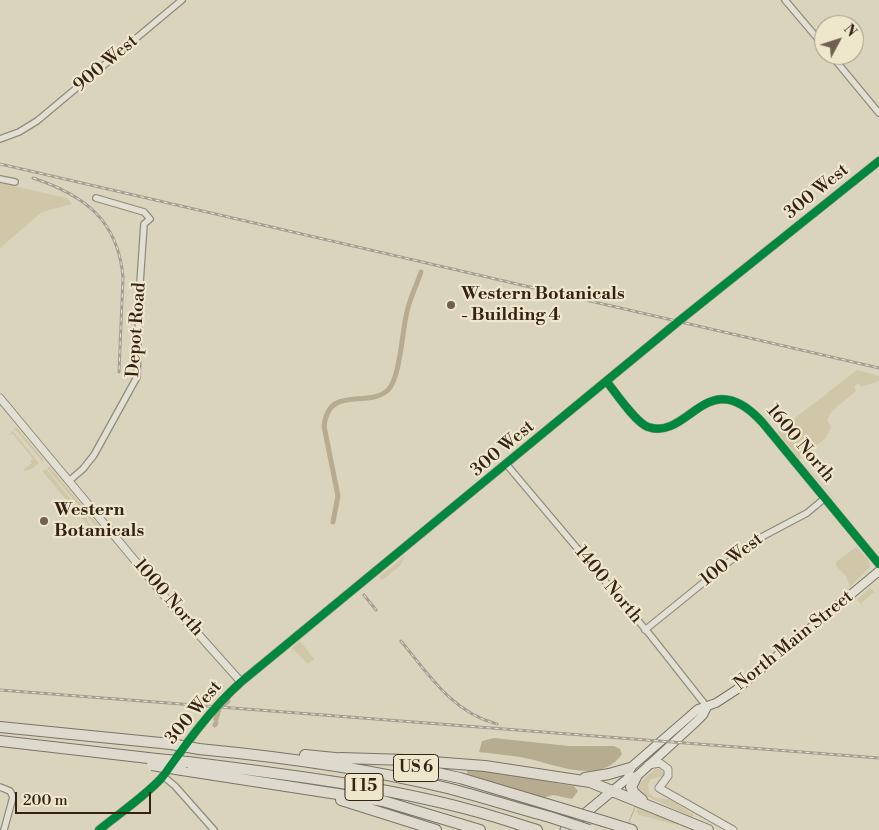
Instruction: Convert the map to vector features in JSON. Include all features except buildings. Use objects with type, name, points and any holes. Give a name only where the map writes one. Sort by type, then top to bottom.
[{"type":"highway","name":"I 15","points":[[0,728],[172,744],[199,749],[266,756],[401,778],[448,788],[589,830]]},
{"type":"highway","name":"I 15","points":[[0,741],[185,766],[278,773],[404,794],[468,809],[537,830]]},
{"type":"highway","name":"US 6","points":[[266,756],[341,758],[436,772],[632,830]]},
{"type":"highway","points":[[341,758],[406,760],[485,766],[571,778],[595,783],[708,830]]},
{"type":"highway","points":[[185,766],[319,792],[383,801],[480,830]]},
{"type":"highway","points":[[571,778],[608,774],[631,774],[631,787],[634,794],[658,809]]},
{"type":"highway","points":[[319,792],[436,830]]},
{"type":"main road","name":"North Main Street","points":[[565,830],[631,774],[698,709],[707,707],[736,690],[879,571]]},
{"type":"main road","name":"North Main Street","points":[[631,774],[648,765],[703,715],[707,707]]},
{"type":"street","name":"900 West","points":[[0,139],[30,126],[182,0]]},
{"type":"street","points":[[785,0],[814,34]]},
{"type":"street","points":[[839,65],[879,113]]},
{"type":"street","name":"300 West","points":[[99,830],[163,776],[200,723],[240,682],[879,161]]},
{"type":"street","points":[[0,179],[15,182]]},
{"type":"street","name":"Depot Road","points":[[69,481],[83,469],[94,455],[133,388],[138,372],[144,224],[150,219],[144,212],[96,198]]},
{"type":"street","name":"1600 North","points":[[607,382],[640,421],[647,426],[657,428],[669,428],[695,408],[708,403],[721,400],[744,405],[762,422],[879,564]]},
{"type":"street","name":"1000 North","points":[[0,398],[178,612],[198,632],[240,682]]},
{"type":"street","name":"1400 North","points":[[507,465],[707,707]]},
{"type":"street","name":"100 West","points":[[645,630],[756,540],[807,513],[825,498]]},
{"type":"street","points":[[648,765],[660,763],[668,768],[668,776],[659,788],[733,830]]},
{"type":"street","points":[[163,776],[175,786],[214,830]]},
{"type":"street","points":[[0,787],[10,791],[13,796],[4,830]]},
{"type":"shaded area","points":[[0,183],[67,198],[72,204],[42,212],[0,248]]},
{"type":"shaded area","points":[[857,370],[879,376],[879,381],[861,387],[858,383],[854,387],[856,391],[832,411],[827,420],[831,427],[826,438],[799,459],[777,432]]},
{"type":"shaded area","points":[[14,428],[17,428],[44,460],[43,462]]},
{"type":"shaded area","points":[[13,431],[39,463],[32,469],[24,471],[32,463],[30,461],[33,459],[13,434],[8,435]]},
{"type":"shaded area","points":[[49,466],[99,526],[97,528],[47,468]]},
{"type":"shaded area","points":[[46,469],[87,519],[88,523],[96,529],[93,531],[42,471]]},
{"type":"shaded area","points":[[809,470],[811,471],[853,522]]},
{"type":"shaded area","points":[[856,547],[868,559],[870,567],[850,587],[846,576],[836,566],[836,562]]},
{"type":"shaded area","points":[[405,556],[400,566],[382,580],[379,577]]},
{"type":"shaded area","points":[[869,589],[872,589],[876,594],[874,592],[861,603],[863,607],[857,600]]},
{"type":"shaded area","points":[[300,641],[314,659],[308,664],[292,648]]},
{"type":"shaded area","points":[[494,738],[569,746],[614,746],[620,749],[622,754],[613,764],[602,769],[590,771],[576,770],[525,758],[479,752],[482,741]]},
{"type":"shaded area","points":[[656,768],[663,771],[665,776],[651,779],[648,784],[649,793],[655,798],[668,799],[694,814],[692,817],[639,793],[639,784]]},
{"type":"shaded area","points":[[467,770],[501,773],[574,786],[578,791],[572,799],[553,795],[542,798],[467,774]]},
{"type":"shaded area","points":[[639,806],[683,824],[669,823],[639,815],[636,811]]},
{"type":"waterway","points":[[333,522],[338,496],[324,426],[327,413],[333,405],[341,401],[370,398],[388,390],[396,374],[406,316],[421,272]]},
{"type":"waterway","points":[[223,705],[228,701]]},
{"type":"waterway","points":[[216,719],[219,709]]},
{"type":"waterway","points":[[629,822],[636,805]]},
{"type":"railway","points":[[0,164],[879,368]]},
{"type":"railway","points":[[33,178],[68,193],[83,202],[106,225],[114,240],[120,257],[123,277],[119,372]]},
{"type":"railway","points":[[364,595],[376,610]]},
{"type":"railway","points":[[401,641],[432,679],[454,701],[467,711],[497,724]]},
{"type":"railway","points":[[0,690],[879,758]]},
{"type":"cycle path","points":[[99,830],[143,796],[164,775],[209,715],[241,682],[679,321],[879,161]]},
{"type":"cycle path","points":[[607,382],[637,419],[648,427],[662,428],[675,424],[700,407],[713,401],[727,399],[743,406],[762,422],[879,564]]},
{"type":"place","name":"Western Botanicals - Building 4","points":[[451,305]]},
{"type":"place","name":"Western Botanicals","points":[[44,521]]}]
